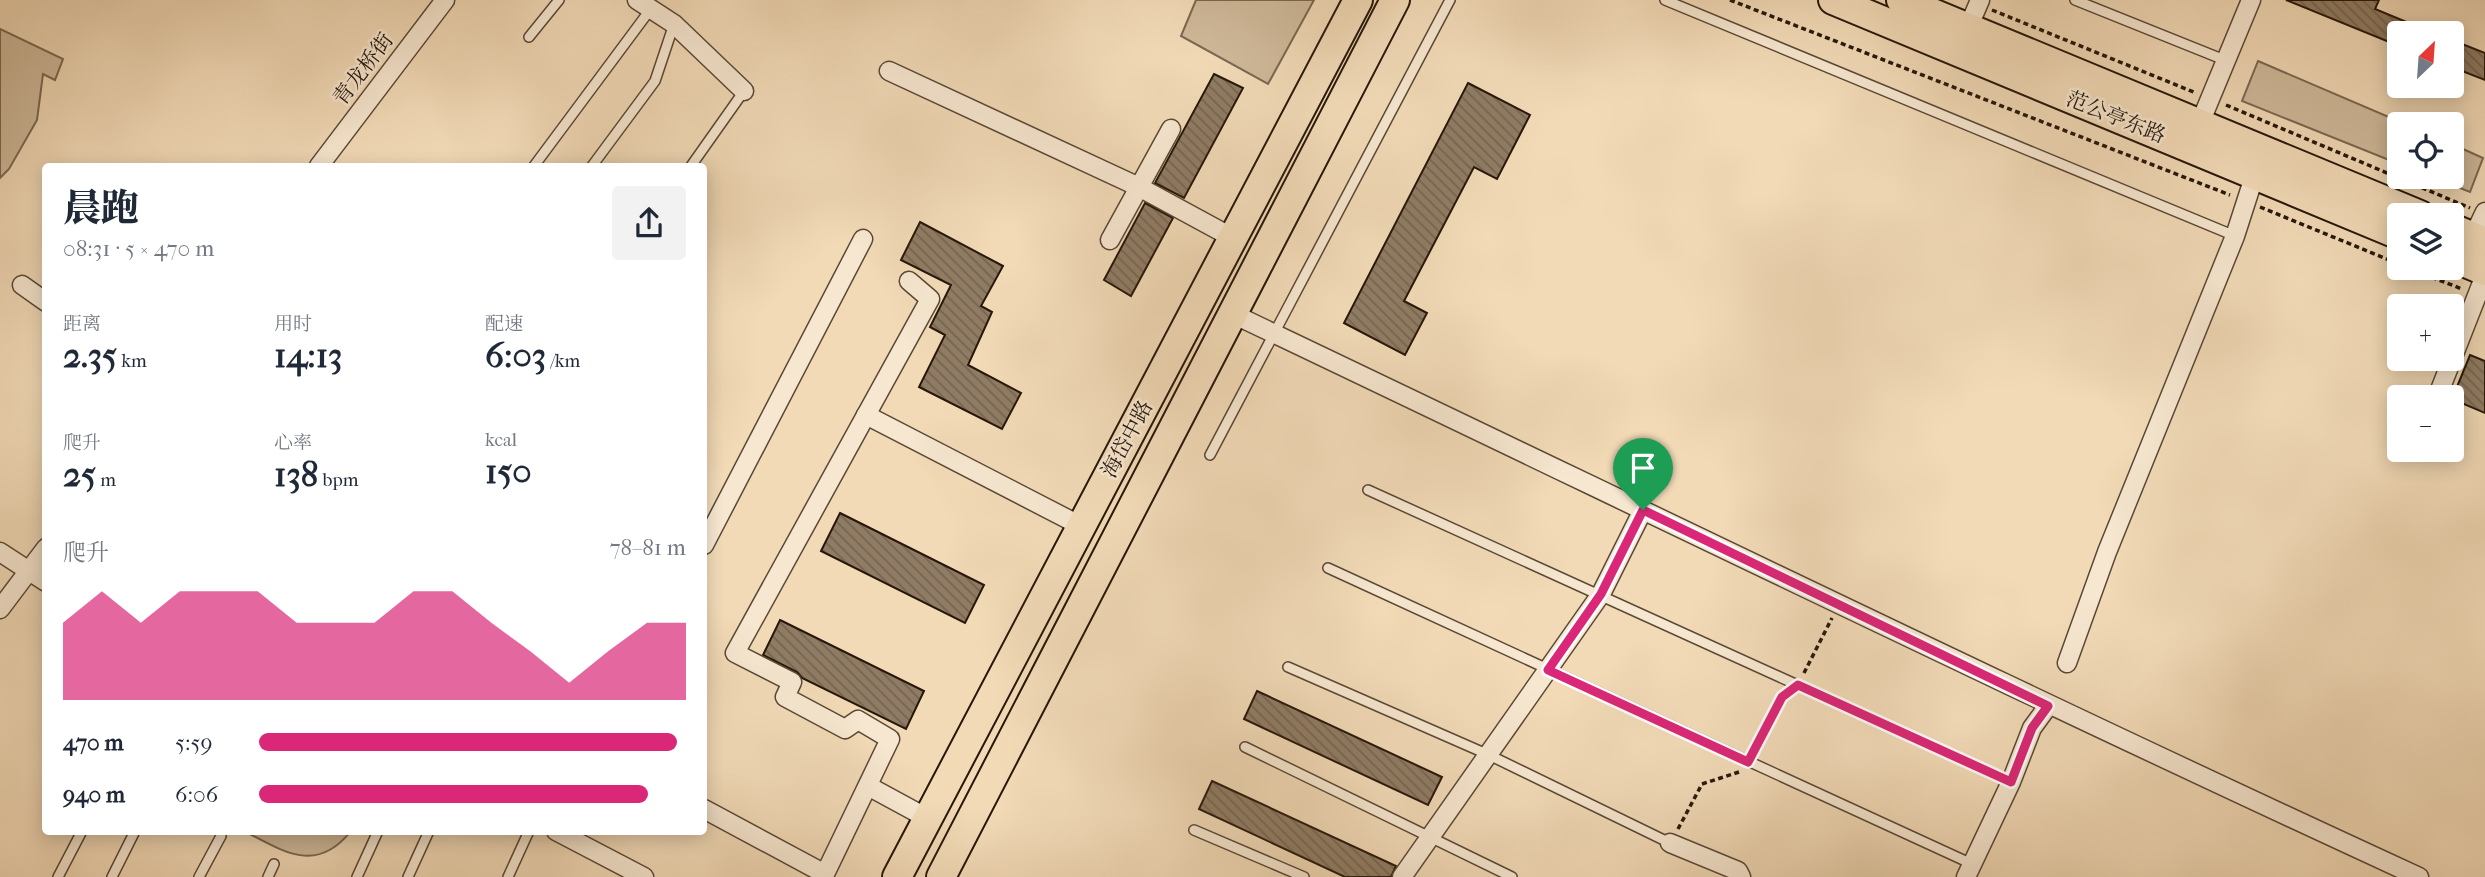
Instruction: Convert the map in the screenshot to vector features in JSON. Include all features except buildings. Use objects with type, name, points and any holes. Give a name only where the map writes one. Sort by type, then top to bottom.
[{"type":"main road","name":"海岱中路","points":[[897,877],[1358,0]]},
{"type":"main road","name":"海岱中路","points":[[941,877],[1395,0]]},
{"type":"main road","name":"范公亭东路","points":[[1833,0],[2387,229]]},
{"type":"main road","name":"范公亭东路","points":[[1900,0],[2391,203]]},
{"type":"main road","points":[[2464,266],[2482,280]]},
{"type":"street","name":"青龙桥街","points":[[321,163],[445,0]]},
{"type":"street","points":[[1968,27],[1980,0]]},
{"type":"street","points":[[2200,123],[2251,0]]},
{"type":"street","points":[[643,5],[674,24],[744,91]]},
{"type":"street","points":[[889,71],[1139,187],[1233,238]]},
{"type":"street","points":[[1110,240],[1171,129]]},
{"type":"street","points":[[2067,663],[2107,552],[2235,236],[2255,174]]},
{"type":"street","points":[[707,539],[863,239]]},
{"type":"street","points":[[2442,385],[2482,280]]},
{"type":"street","points":[[707,811],[825,874],[890,740],[858,720],[845,729],[785,697],[792,682],[735,653],[930,299],[909,281]]},
{"type":"street","points":[[22,285],[42,299]]},
{"type":"street","points":[[1233,314],[1840,603],[2048,706],[2419,877]]},
{"type":"street","points":[[866,415],[1082,526]]},
{"type":"street","points":[[1402,877],[1601,594],[1643,510]]},
{"type":"street","points":[[0,552],[42,580]]},
{"type":"street","points":[[0,609],[42,553]]},
{"type":"street","points":[[1969,871],[2011,782],[2032,728],[2048,706]]},
{"type":"street","points":[[868,786],[928,818]]},
{"type":"street","points":[[564,835],[644,877]]},
{"type":"street","points":[[1670,843],[1738,871],[1741,877]]},
{"type":"lane","points":[[528,37],[559,0]]},
{"type":"lane","points":[[1210,455],[1450,0]]},
{"type":"lane","points":[[1665,0],[2235,236]]},
{"type":"lane","points":[[2076,0],[2227,61]]},
{"type":"lane","points":[[536,163],[643,5]]},
{"type":"lane","points":[[594,163],[655,81],[674,24]]},
{"type":"lane","points":[[693,163],[744,91]]},
{"type":"lane","points":[[1368,491],[1601,594],[2011,782]]},
{"type":"lane","points":[[1328,568],[1748,762],[1969,871]]},
{"type":"lane","points":[[1288,667],[1489,755],[1670,843]]},
{"type":"lane","points":[[1245,747],[1512,877]]},
{"type":"lane","points":[[1194,830],[1304,877]]},
{"type":"lane","points":[[58,877],[80,835]]},
{"type":"lane","points":[[112,877],[133,835]]},
{"type":"lane","points":[[357,877],[376,835]]},
{"type":"lane","points":[[408,877],[427,835]]},
{"type":"lane","points":[[508,877],[527,835]]},
{"type":"lane","points":[[199,877],[221,836]]},
{"type":"lane","points":[[268,877],[274,864]]},
{"type":"path","points":[[1730,0],[2387,259]]},
{"type":"path","points":[[2464,277],[2482,280]]},
{"type":"path","points":[[1670,843],[1702,784],[1739,773],[1748,762],[1782,697],[1798,685],[1840,603]]},
{"type":"shaded area","points":[[1196,0],[1314,0],[1268,84],[1181,36]]},
{"type":"shaded area","points":[[0,29],[63,59],[55,80],[43,74],[37,120],[9,169],[0,178]]},
{"type":"shaded area","points":[[2258,61],[2387,116],[2387,159],[2242,101]]},
{"type":"shaded area","points":[[2464,149],[2483,158],[2470,192],[2462,189]]},
{"type":"shaded area","points":[[251,835],[347,835],[325,852],[312,856],[299,855],[272,846]]},
{"type":"route","points":[[1643,510],[1840,603],[2048,706],[2032,728],[2011,782],[1798,685],[1782,697],[1748,762],[1548,670],[1601,594],[1643,510]]}]
